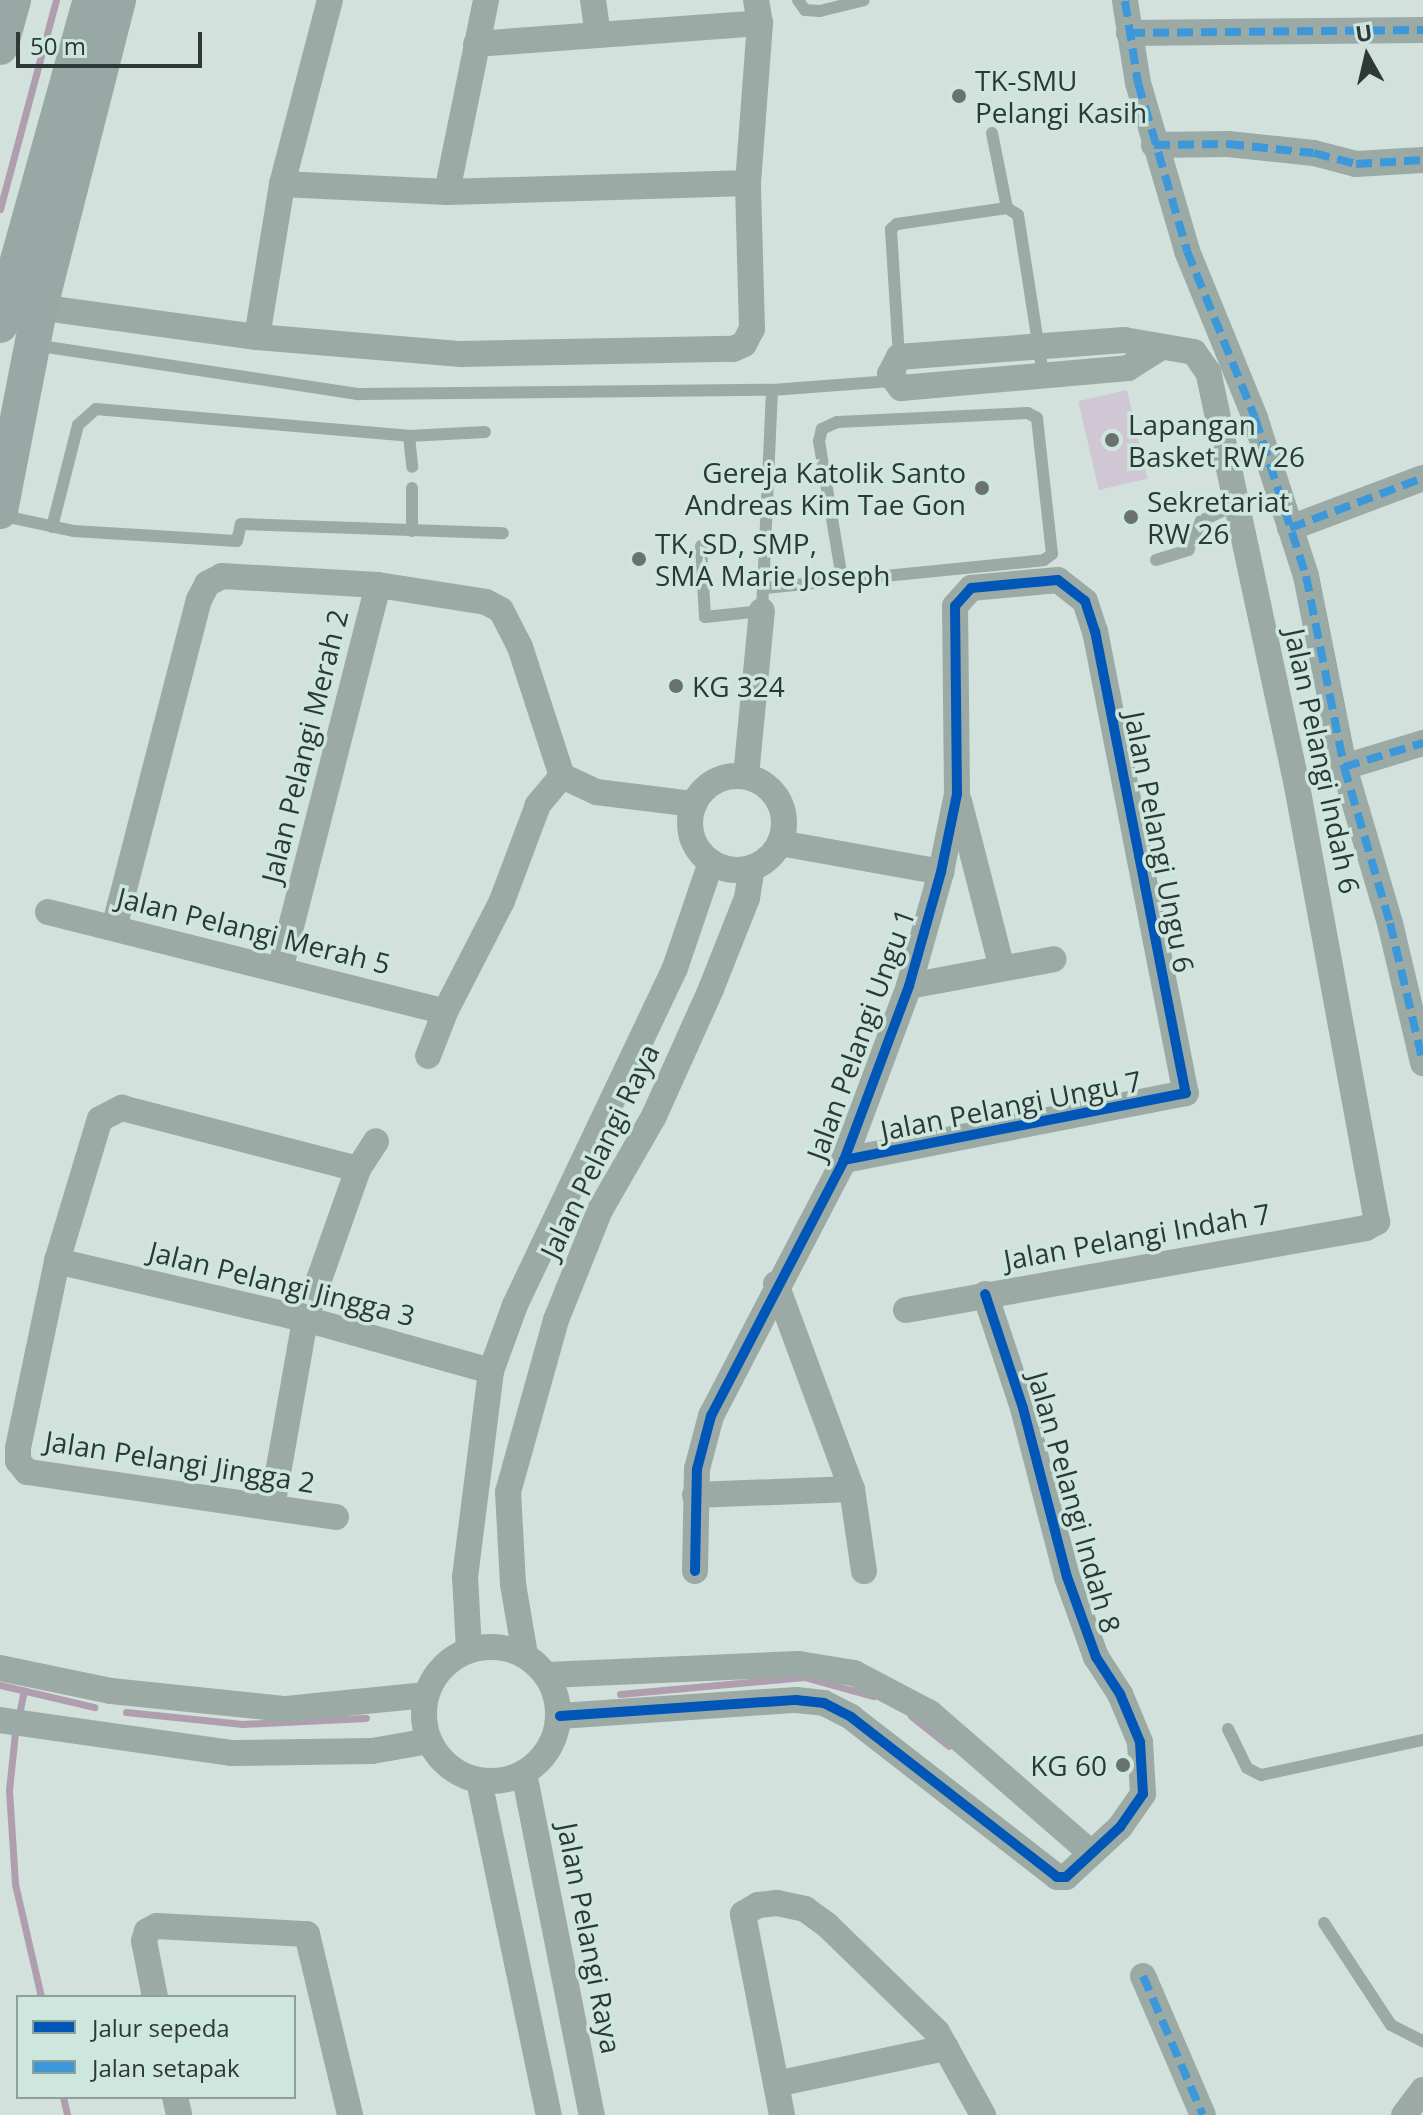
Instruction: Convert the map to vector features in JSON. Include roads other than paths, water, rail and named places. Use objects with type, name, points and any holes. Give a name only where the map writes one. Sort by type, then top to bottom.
[{"type":"street","points":[[0,47],[13,0]]},
{"type":"street","points":[[0,513],[13,319],[91,0]]},
{"type":"street","points":[[13,319],[118,0]]},
{"type":"street","points":[[257,337],[282,184],[330,0]]},
{"type":"street","points":[[447,192],[486,0]]},
{"type":"street","points":[[593,0],[598,35]]},
{"type":"street","points":[[1125,1],[1154,145],[1170,183],[1187,251],[1255,418],[1306,576],[1344,767],[1390,923],[1423,1063]]},
{"type":"street","points":[[13,319],[461,354],[733,349],[744,344],[752,329],[748,183],[758,12],[598,35],[476,44]]},
{"type":"street","points":[[1129,33],[1423,30]]},
{"type":"street","points":[[1154,145],[1228,144],[1314,153],[1356,164],[1423,160]]},
{"type":"street","points":[[282,184],[447,192],[748,183]]},
{"type":"street","name":"Jalan Pelangi Indah 6","points":[[895,369],[1040,348],[1124,340],[1194,352],[1208,372],[1297,786],[1377,1222]]},
{"type":"street","points":[[895,369],[901,388],[1128,368],[1161,347]]},
{"type":"street","points":[[1290,528],[1423,478]]},
{"type":"street","points":[[114,928],[199,600],[207,584],[222,576],[378,585],[486,602],[501,610],[520,647],[562,776],[596,792],[694,804]]},
{"type":"street","name":"Jalan Pelangi Ungu 1","points":[[695,1571],[695,1495],[711,1416],[776,1284],[844,1160],[909,986],[941,872],[957,794],[953,628],[960,596],[971,588],[1058,580],[1085,601]]},
{"type":"street","name":"Jalan Pelangi Merah 2","points":[[280,970],[378,585]]},
{"type":"street","points":[[746,776],[763,599]]},
{"type":"street","name":"Jalan Pelangi Ungu 6","points":[[1085,601],[1186,1093]]},
{"type":"street","points":[[1344,767],[1423,743]]},
{"type":"street","points":[[428,1056],[445,1012],[502,901],[538,805],[562,776]]},
{"type":"street","points":[[746,776],[771,790],[779,801],[784,829],[780,843],[752,868],[711,862],[692,833],[694,804],[715,781],[746,776]]},
{"type":"street","points":[[957,794],[1002,968]]},
{"type":"street","points":[[780,843],[941,872]]},
{"type":"street","name":"Jalan Pelangi Raya","points":[[469,1650],[465,1577],[491,1371],[515,1305],[675,968],[711,862]]},
{"type":"street","name":"Jalan Pelangi Raya","points":[[525,1655],[513,1584],[508,1492],[556,1320],[600,1210],[654,1116],[711,989],[747,898],[752,868]]},
{"type":"street","name":"Jalan Pelangi Merah 5","points":[[48,912],[445,1012]]},
{"type":"street","points":[[909,986],[1054,959]]},
{"type":"street","name":"Jalan Pelangi Ungu 7","points":[[844,1160],[1186,1093]]},
{"type":"street","points":[[57,1261],[100,1119],[111,1111],[122,1108],[358,1169]]},
{"type":"street","points":[[272,1507],[305,1319],[358,1169],[376,1141]]},
{"type":"street","name":"Jalan Pelangi Indah 7","points":[[906,1310],[1366,1228],[1377,1222]]},
{"type":"street","name":"Jalan Pelangi Jingga 3","points":[[57,1261],[305,1319],[491,1371]]},
{"type":"street","name":"Jalan Pelangi Jingga 2","points":[[57,1261],[18,1461],[27,1472],[336,1517]]},
{"type":"street","points":[[776,1284],[852,1489],[864,1571]]},
{"type":"street","name":"Jalan Pelangi Indah 8","points":[[560,1716],[796,1700],[824,1703],[851,1717],[1057,1877],[1066,1877],[1120,1827],[1143,1794],[1140,1742],[1120,1694],[1096,1657],[1067,1577],[1023,1408],[985,1294]]},
{"type":"street","points":[[695,1495],[852,1489]]},
{"type":"street","points":[[498,1646],[525,1655],[547,1675],[560,1716],[549,1749],[524,1773],[479,1781],[458,1773],[429,1741],[426,1695],[450,1660],[469,1650],[498,1646]]},
{"type":"street","points":[[547,1675],[799,1664],[854,1673],[930,1713],[1090,1852]]},
{"type":"street","points":[[0,1668],[111,1691],[286,1709],[426,1695]]},
{"type":"street","points":[[99,1735],[111,1691]]},
{"type":"street","points":[[0,1720],[231,1753],[372,1751],[429,1741]]},
{"type":"street","name":"Jalan Pelangi Raya","points":[[524,1773],[592,2115]]},
{"type":"street","points":[[479,1781],[549,2115]]},
{"type":"street","points":[[782,2115],[743,1914],[768,1904],[805,1909],[937,2032],[983,2115]]},
{"type":"street","points":[[155,1995],[144,1941],[147,1931],[157,1926],[307,1934],[350,2115]]},
{"type":"street","points":[[1143,1976],[1203,2115]]},
{"type":"street","points":[[776,2084],[946,2048]]},
{"type":"street","points":[[1404,2115],[1423,2090]]},
{"type":"lane","points":[[798,0],[805,10],[820,11],[864,0]]},
{"type":"lane","points":[[992,133],[1007,208]]},
{"type":"lane","points":[[13,319],[359,394],[772,390],[895,369],[891,229],[897,224],[1007,208],[1018,215],[1043,375]]},
{"type":"lane","points":[[763,599],[772,390]]},
{"type":"lane","points":[[52,527],[78,425],[96,409],[409,436],[485,432]]},
{"type":"lane","points":[[701,546],[705,617],[842,579],[1035,562],[1052,554],[1037,418],[1028,413],[837,422],[822,429],[819,441],[842,579]]},
{"type":"lane","points":[[409,436],[412,467]]},
{"type":"lane","points":[[412,488],[412,531]]},
{"type":"lane","points":[[1156,560],[1188,550],[1201,521],[1237,504]]},
{"type":"lane","points":[[0,513],[52,527],[237,541],[241,524],[503,533]]},
{"type":"lane","points":[[1228,1729],[1247,1768],[1261,1775],[1423,1740]]},
{"type":"lane","points":[[1324,1923],[1391,2025],[1423,2041]]},
{"type":"waterway","points":[[0,209],[56,0]]},
{"type":"waterway","points":[[620,1694],[804,1677],[873,1696]]},
{"type":"waterway","points":[[0,1685],[94,1707]]},
{"type":"waterway","points":[[19,1715],[24,1690]]},
{"type":"waterway","points":[[126,1712],[242,1724],[366,1718]]},
{"type":"waterway","points":[[911,1716],[949,1746]]},
{"type":"waterway","points":[[15,1733],[9,1790],[15,1884],[41,1995]]},
{"type":"waterway","points":[[63,2099],[67,2115]]},
{"type":"place","name":"TK-SMU Pelangi Kasih","points":[[959,96]]},
{"type":"place","name":"Lapangan Basket RW 26","points":[[1112,440]]},
{"type":"place","name":"Gereja Katolik Santo Andreas Kim Tae Gon","points":[[982,488]]},
{"type":"place","name":"Sekretariat RW 26","points":[[1131,517]]},
{"type":"place","name":"TK, SD, SMP, SMA Marie Joseph","points":[[639,559]]},
{"type":"place","name":"KG 324","points":[[676,686]]},
{"type":"place","name":"KG 60","points":[[1123,1765]]}]
